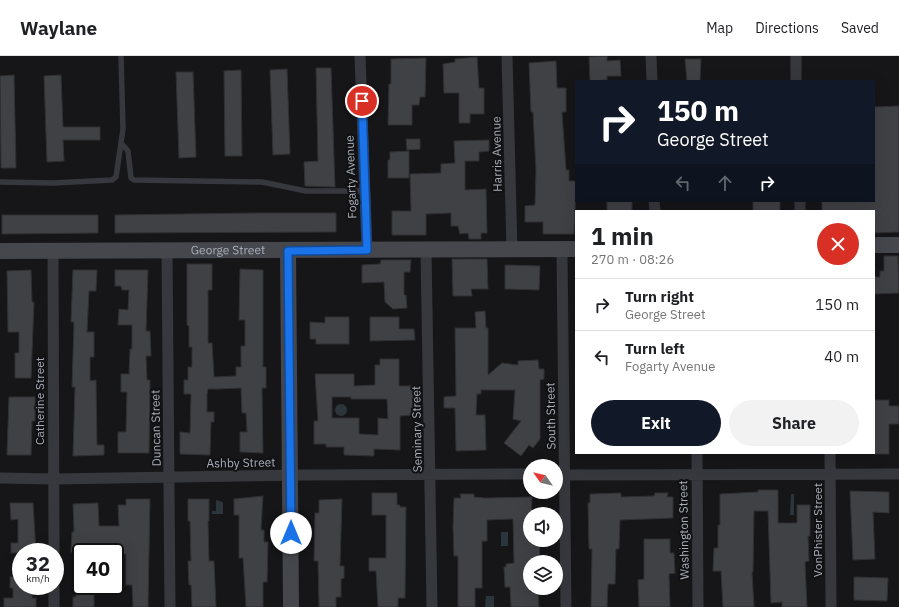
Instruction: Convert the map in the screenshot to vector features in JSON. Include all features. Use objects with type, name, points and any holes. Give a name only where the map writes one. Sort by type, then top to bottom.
[{"type":"street","name":"Fogarty Avenue","points":[[360,56],[367,250]]},
{"type":"street","name":"Harris Avenue","points":[[507,56],[512,251]]},
{"type":"street","points":[[651,56],[652,80]]},
{"type":"street","points":[[796,56],[796,80]]},
{"type":"street","points":[[875,245],[899,245]]},
{"type":"street","name":"George Street","points":[[0,251],[167,249],[288,251],[512,251],[569,249]]},
{"type":"street","name":"Duncan Street","points":[[167,249],[170,607]]},
{"type":"street","name":"South Street","points":[[562,459],[569,249]]},
{"type":"street","name":"Catherine Street","points":[[53,250],[54,543]]},
{"type":"street","points":[[288,251],[291,607]]},
{"type":"street","name":"Seminary Street","points":[[426,251],[431,474],[432,607]]},
{"type":"street","name":"Washington Street","points":[[697,454],[698,607]]},
{"type":"street","name":"VonPhister Street","points":[[830,454],[831,607]]},
{"type":"street","name":"Ashby Street","points":[[1,478],[53,479],[290,475],[523,474]]},
{"type":"street","points":[[563,475],[899,474]]},
{"type":"street","name":"South Street","points":[[562,499],[566,607]]},
{"type":"street","points":[[54,595],[54,607]]},
{"type":"lane","points":[[0,182],[53,183],[112,180],[116,177],[123,129],[120,56]]},
{"type":"lane","points":[[121,143],[128,151],[131,178],[134,180],[262,182],[306,191],[365,191]]},
{"type":"shaded area","points":[[339,404],[343,404],[347,410],[343,416],[339,416],[335,412],[335,408]]},
{"type":"shaded area","points":[[791,494],[794,494],[794,515],[790,515]]},
{"type":"shaded area","points":[[216,500],[223,502],[223,514],[212,514],[212,511],[216,511]]},
{"type":"shaded area","points":[[501,532],[508,532],[508,546],[501,546]]},
{"type":"shaded area","points":[[486,596],[494,596],[494,607],[485,607]]},
{"type":"building","points":[[607,56],[607,61],[620,60],[621,76],[607,76],[607,80],[590,80],[589,57]]},
{"type":"building","points":[[477,57],[479,88],[484,88],[484,114],[470,114],[470,123],[459,123],[459,93],[444,93],[443,64],[455,62],[455,59]]},
{"type":"building","points":[[426,58],[425,97],[420,97],[419,105],[412,105],[412,125],[388,125],[391,59]]},
{"type":"building","points":[[685,59],[701,59],[700,80],[687,80]]},
{"type":"building","points":[[556,61],[557,88],[566,88],[566,112],[562,112],[566,170],[569,170],[569,181],[575,181],[574,234],[543,234],[543,222],[525,222],[525,206],[535,205],[536,171],[529,63]]},
{"type":"building","points":[[316,68],[331,68],[335,187],[305,186],[304,162],[318,161]]},
{"type":"building","points":[[287,69],[290,154],[273,155],[270,70]]},
{"type":"building","points":[[241,70],[242,156],[225,156],[224,71]]},
{"type":"building","points":[[176,72],[193,72],[196,157],[179,158]]},
{"type":"building","points":[[14,75],[16,168],[1,168],[0,76]]},
{"type":"building","points":[[61,75],[63,127],[100,127],[100,140],[63,140],[64,161],[47,162],[44,76]]},
{"type":"building","points":[[899,106],[899,232],[875,233],[875,210],[822,210],[822,202],[875,202],[875,107]]},
{"type":"building","points":[[406,139],[420,139],[420,149],[407,150]]},
{"type":"building","points":[[489,140],[489,151],[479,152],[479,161],[465,161],[465,190],[486,189],[487,233],[481,233],[481,239],[469,239],[468,233],[460,234],[458,226],[451,226],[451,213],[426,214],[426,235],[392,235],[392,211],[411,211],[410,174],[441,173],[441,164],[455,163],[454,141]]},
{"type":"building","points":[[409,151],[409,178],[388,178],[388,160],[390,160],[390,152]]},
{"type":"building","points":[[607,202],[632,202],[632,210],[607,210]]},
{"type":"building","points":[[753,202],[780,202],[780,210],[753,210]]},
{"type":"building","points":[[336,213],[336,232],[115,233],[115,215]]},
{"type":"building","points":[[2,215],[98,215],[98,233],[2,234]]},
{"type":"building","points":[[884,256],[898,256],[899,293],[875,294],[875,277],[880,277],[880,271],[884,271]]},
{"type":"building","points":[[452,259],[487,259],[488,289],[471,289],[472,296],[453,296]]},
{"type":"building","points":[[381,260],[411,260],[410,272],[404,272],[404,295],[406,295],[407,308],[393,309],[385,302],[384,282],[362,283],[362,265],[380,264]]},
{"type":"building","points":[[187,264],[212,264],[212,290],[208,290],[208,343],[212,343],[214,377],[236,376],[236,367],[241,367],[241,346],[245,346],[245,320],[239,320],[240,269],[263,270],[263,367],[266,367],[266,388],[262,388],[263,453],[240,452],[240,432],[247,432],[246,413],[242,413],[241,388],[208,389],[207,412],[214,412],[214,422],[211,422],[210,455],[180,454],[180,432],[190,433],[191,394],[184,394],[184,380],[188,380],[188,367],[192,367],[192,347],[189,347],[189,326],[187,325]]},
{"type":"building","points":[[505,265],[540,266],[539,290],[505,289]]},
{"type":"building","points":[[31,270],[32,302],[34,302],[31,378],[15,378],[15,353],[19,353],[19,332],[8,332],[7,271]]},
{"type":"building","points":[[73,270],[97,270],[96,291],[89,291],[87,332],[94,332],[94,357],[90,357],[90,381],[96,380],[97,445],[104,445],[104,455],[73,456],[75,387],[72,387],[74,322],[71,322]]},
{"type":"building","points":[[115,270],[148,270],[146,331],[150,331],[151,356],[146,356],[147,380],[150,380],[149,453],[118,453],[118,432],[126,432],[127,392],[121,392],[121,374],[129,374],[130,349],[132,349],[132,325],[118,325],[119,309],[128,310],[129,290],[122,290],[121,286],[115,286]]},
{"type":"building","points":[[485,311],[486,328],[488,328],[488,375],[502,363],[518,365],[518,361],[538,360],[539,369],[544,369],[544,379],[540,380],[540,439],[533,448],[529,445],[521,456],[504,443],[521,421],[513,419],[515,390],[481,390],[481,394],[477,394],[476,415],[485,415],[486,450],[456,451],[455,408],[444,408],[444,397],[456,396],[455,328],[476,328],[475,312]]},
{"type":"building","points":[[325,317],[349,317],[349,344],[316,344],[316,339],[310,339],[310,322],[325,323]]},
{"type":"building","points":[[370,317],[399,317],[399,329],[414,329],[415,340],[370,341]]},
{"type":"building","points":[[380,359],[399,359],[399,386],[415,386],[413,415],[400,416],[400,450],[374,449],[374,456],[344,455],[344,447],[326,447],[326,444],[314,444],[314,421],[318,421],[315,374],[354,374],[354,386],[375,385],[375,365],[380,365]],"holes":[[[332,397],[351,397],[351,399],[387,399],[388,419],[378,418],[378,435],[359,434],[359,418],[332,418]]]},
{"type":"building","points":[[9,397],[35,397],[35,421],[32,421],[31,455],[7,455]]},
{"type":"building","points":[[875,400],[889,400],[889,406],[899,406],[899,424],[889,424],[889,454],[875,454]]},
{"type":"building","points":[[758,490],[778,490],[778,523],[797,523],[797,505],[810,505],[810,536],[808,536],[809,561],[805,562],[807,607],[782,607],[782,602],[771,603],[768,511],[754,511],[752,572],[754,607],[723,607],[721,571],[713,571],[714,548],[718,548],[720,494],[758,492]]},
{"type":"building","points":[[850,491],[889,492],[889,513],[873,512],[875,559],[853,560]]},
{"type":"building","points":[[372,493],[397,493],[397,505],[400,505],[400,507],[406,507],[405,598],[398,598],[398,607],[378,607],[376,571],[369,571],[369,558],[386,558],[386,515],[372,515]]},
{"type":"building","points":[[621,493],[621,497],[654,496],[655,493],[668,493],[667,497],[673,497],[673,518],[620,520],[619,549],[616,549],[615,584],[608,584],[607,607],[591,607],[592,549],[589,549],[588,503],[590,503],[590,494]]},
{"type":"building","points":[[460,494],[474,494],[474,497],[485,498],[523,497],[523,499],[532,499],[532,507],[523,507],[523,547],[539,547],[540,555],[523,555],[523,595],[538,595],[539,607],[511,607],[510,587],[505,587],[504,567],[506,567],[506,564],[514,563],[513,519],[487,520],[487,541],[482,541],[482,588],[475,588],[475,607],[458,607],[458,556],[454,556],[453,527],[454,498],[461,498]]},
{"type":"building","points":[[263,496],[261,530],[264,530],[264,542],[268,542],[267,582],[263,582],[263,607],[246,607],[243,558],[239,558],[239,515],[234,515],[234,499]]},
{"type":"building","points":[[126,499],[150,499],[148,607],[133,607],[132,585],[126,585],[126,554],[124,554],[124,543],[72,543],[71,552],[72,532],[74,532],[73,504],[98,503],[99,526],[119,526],[118,505],[126,505]]},
{"type":"building","points":[[188,499],[209,499],[209,561],[214,561],[216,607],[192,607],[188,561],[191,561]]},
{"type":"building","points":[[342,499],[340,566],[344,566],[344,578],[341,579],[341,597],[336,597],[336,607],[319,607],[318,561],[314,561],[315,513],[319,513],[319,500]]},
{"type":"building","points":[[10,503],[33,503],[35,543],[18,543],[18,519],[11,520]]},
{"type":"building","points":[[644,539],[670,539],[670,553],[674,553],[675,573],[669,574],[670,607],[639,607],[638,580],[644,579]]},
{"type":"building","points":[[10,577],[12,577],[12,588],[10,588]]},
{"type":"building","points":[[854,577],[888,578],[887,601],[854,600]]},
{"type":"building","points":[[13,595],[32,595],[32,598],[36,598],[36,607],[4,607],[4,598],[13,598]]},
{"type":"building","points":[[76,595],[94,595],[94,607],[73,607],[73,597],[76,597]]},
{"type":"route","points":[[291,533],[288,251],[367,250],[362,101]]}]
